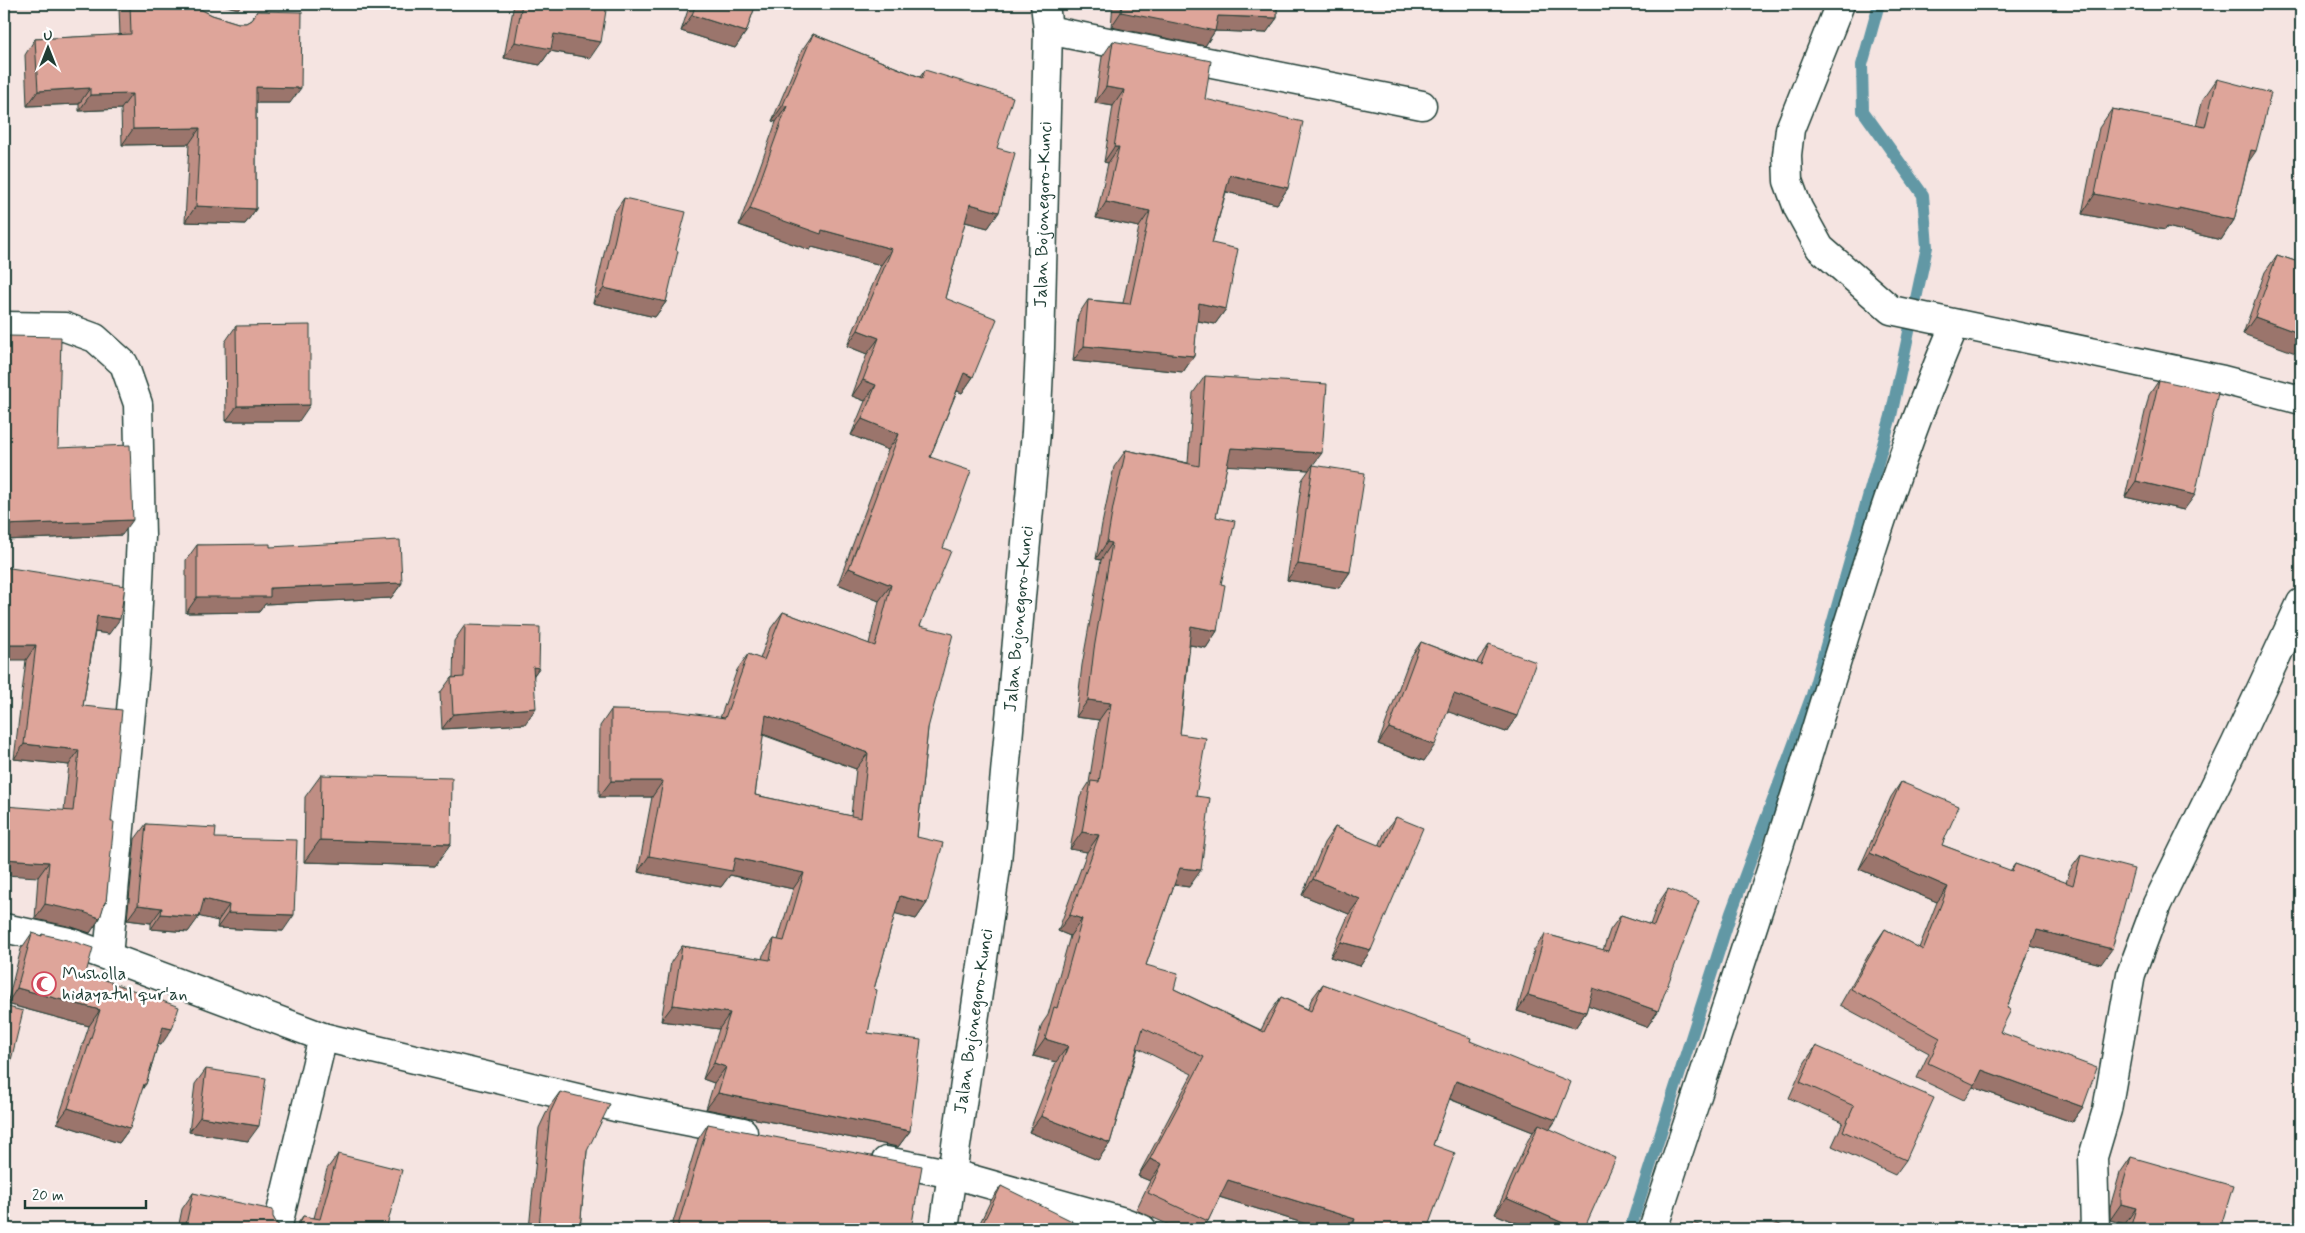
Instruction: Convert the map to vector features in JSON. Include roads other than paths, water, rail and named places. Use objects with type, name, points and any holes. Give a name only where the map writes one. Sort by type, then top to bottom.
[{"type":"street","points":[[1840,4],[1790,130],[1787,155],[1788,181],[1798,208],[1820,248],[1890,310],[2223,380],[2301,400]]},
{"type":"street","points":[[1046,17],[1422,105]]},
{"type":"street","name":"Jalan Bojonegoro-Kunci","points":[[944,1229],[997,861],[1036,432],[1040,348],[1046,17]]},
{"type":"street","points":[[1653,1229],[1755,922],[1863,578],[1950,323]]},
{"type":"street","points":[[4,326],[65,327],[95,338],[124,364],[138,404],[141,536],[135,668],[108,956]]},
{"type":"street","points":[[2095,1229],[2093,1156],[2107,1110],[2131,974],[2157,904],[2235,745],[2301,603]]},
{"type":"street","points":[[4,928],[69,942],[323,1037],[616,1107],[770,1138]]},
{"type":"street","points":[[277,1229],[323,1037]]},
{"type":"street","points":[[866,1157],[953,1174],[1124,1222],[1142,1229]]},
{"type":"waterway","points":[[1630,1229],[1731,913],[1812,695],[1891,416],[1927,247],[1923,195],[1863,111],[1862,65],[1879,4]]},
{"type":"place","name":"Musholla hidayatul qur'an","points":[[44,984]]}]
